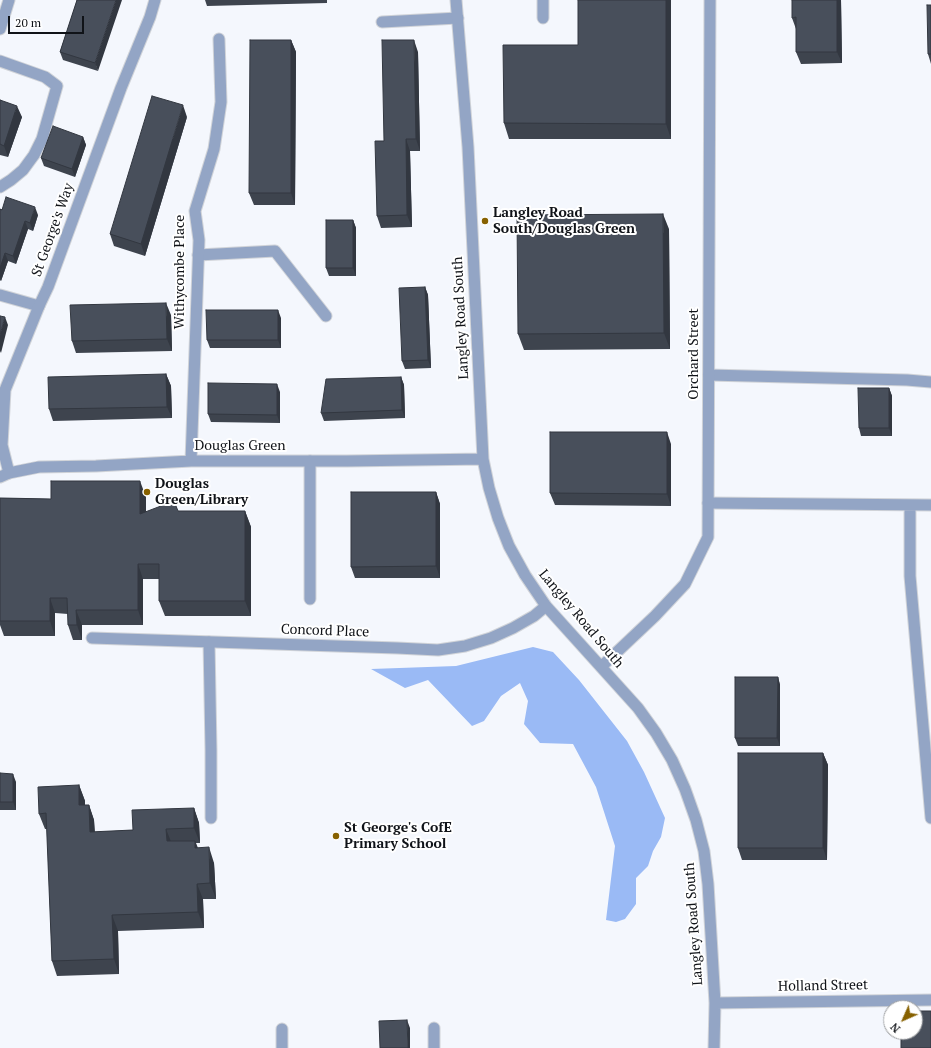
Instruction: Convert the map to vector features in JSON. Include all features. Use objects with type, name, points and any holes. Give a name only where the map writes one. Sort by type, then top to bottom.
[{"type":"street","points":[[0,29],[9,0]]},
{"type":"street","name":"St George's Way","points":[[4,475],[2,445],[5,390],[48,287],[119,94],[150,17],[155,0]]},
{"type":"street","name":"Langley Road South","points":[[456,0],[468,147],[483,459],[489,488],[498,518],[509,546],[525,576],[546,606],[638,708],[656,733],[685,789],[696,820],[704,852],[708,884],[715,1003],[714,1048]]},
{"type":"street","points":[[543,0],[543,18]]},
{"type":"street","name":"Orchard Street","points":[[601,667],[655,616],[685,584],[708,537],[710,0]]},
{"type":"street","points":[[382,22],[458,18]]},
{"type":"street","name":"Withycombe Place","points":[[191,461],[198,255],[195,211],[214,149],[221,102],[219,39]]},
{"type":"street","points":[[0,61],[45,77],[57,86],[42,140],[34,155],[23,170],[0,187]]},
{"type":"street","points":[[198,255],[275,251],[326,316]]},
{"type":"street","points":[[0,295],[39,306]]},
{"type":"street","points":[[709,375],[907,380],[931,382]]},
{"type":"street","name":"Douglas Green","points":[[4,475],[39,467],[96,466],[191,461],[483,459]]},
{"type":"street","points":[[310,461],[310,599]]},
{"type":"street","points":[[708,503],[931,505]]},
{"type":"street","points":[[910,505],[910,576],[931,818]]},
{"type":"street","name":"Concord Place","points":[[92,638],[438,650],[465,646],[491,638],[534,616],[546,606]]},
{"type":"street","points":[[208,642],[211,818]]},
{"type":"street","name":"Holland Street","points":[[715,1003],[931,1000]]},
{"type":"street","points":[[434,1028],[434,1048]]},
{"type":"street","points":[[282,1029],[282,1048]]},
{"type":"shaded area","points":[[533,647],[553,652],[579,680],[627,741],[644,772],[665,818],[661,837],[653,851],[648,866],[636,878],[636,904],[625,919],[616,922],[606,920],[615,846],[596,787],[573,744],[540,743],[524,724],[528,701],[520,683],[501,696],[484,721],[472,726],[428,680],[405,688],[371,669],[456,666]]},
{"type":"building","points":[[77,0],[116,0],[95,63],[60,52]]},
{"type":"building","points":[[578,0],[666,0],[666,124],[504,123],[503,45],[578,45]]},
{"type":"building","points":[[792,0],[837,0],[837,52],[796,52],[796,17],[792,18]]},
{"type":"building","points":[[927,5],[931,5],[931,54],[928,54]]},
{"type":"building","points":[[250,40],[291,40],[291,193],[249,193]]},
{"type":"building","points":[[382,40],[414,40],[416,139],[406,139],[407,215],[377,216],[375,141],[384,141]]},
{"type":"building","points":[[152,96],[183,105],[141,244],[110,234]]},
{"type":"building","points":[[0,100],[17,106],[4,146],[0,144]]},
{"type":"building","points":[[53,126],[83,137],[72,169],[41,158]]},
{"type":"building","points":[[6,197],[35,207],[30,223],[25,221],[13,256],[5,253],[0,268],[0,209],[2,210]]},
{"type":"building","points":[[663,214],[664,333],[518,334],[517,215]]},
{"type":"building","points":[[326,220],[353,220],[353,268],[326,268]]},
{"type":"building","points":[[425,287],[428,360],[402,361],[399,288]]},
{"type":"building","points":[[166,303],[167,339],[72,341],[70,305]]},
{"type":"building","points":[[206,310],[278,310],[278,340],[207,340]]},
{"type":"building","points":[[0,316],[5,317],[0,335]]},
{"type":"building","points":[[166,374],[167,407],[49,409],[48,377]]},
{"type":"building","points":[[401,377],[402,410],[321,413],[326,379]]},
{"type":"building","points":[[208,383],[277,384],[277,415],[208,414]]},
{"type":"building","points":[[858,388],[889,388],[889,428],[859,428]]},
{"type":"building","points":[[550,432],[667,432],[667,494],[550,493]]},
{"type":"building","points":[[51,481],[140,481],[140,514],[174,501],[178,511],[245,511],[245,601],[159,601],[159,564],[138,564],[138,610],[76,610],[77,625],[68,625],[67,598],[50,598],[50,621],[0,621],[0,498],[51,499]]},
{"type":"building","points":[[351,492],[436,492],[436,566],[351,567]]},
{"type":"building","points":[[735,677],[778,677],[777,738],[735,738]]},
{"type":"building","points":[[738,753],[823,753],[823,848],[738,848]]},
{"type":"building","points":[[0,773],[13,774],[13,802],[0,802]]},
{"type":"building","points":[[79,785],[79,805],[89,805],[90,832],[133,830],[132,810],[194,808],[194,828],[166,829],[167,841],[195,841],[195,848],[209,847],[210,883],[197,884],[198,912],[112,915],[114,959],[52,961],[46,813],[39,814],[38,787]]},
{"type":"building","points":[[923,1011],[931,1011],[931,1048],[901,1048],[901,1040],[923,1040]]},
{"type":"building","points":[[407,1020],[408,1048],[380,1048],[379,1021]]},
{"type":"place","name":"Langley Road South/Douglas Green","points":[[485,221]]},
{"type":"place","name":"Douglas Green/Library","points":[[147,492]]},
{"type":"place","name":"St George's CofE Primary School","points":[[336,836]]}]
